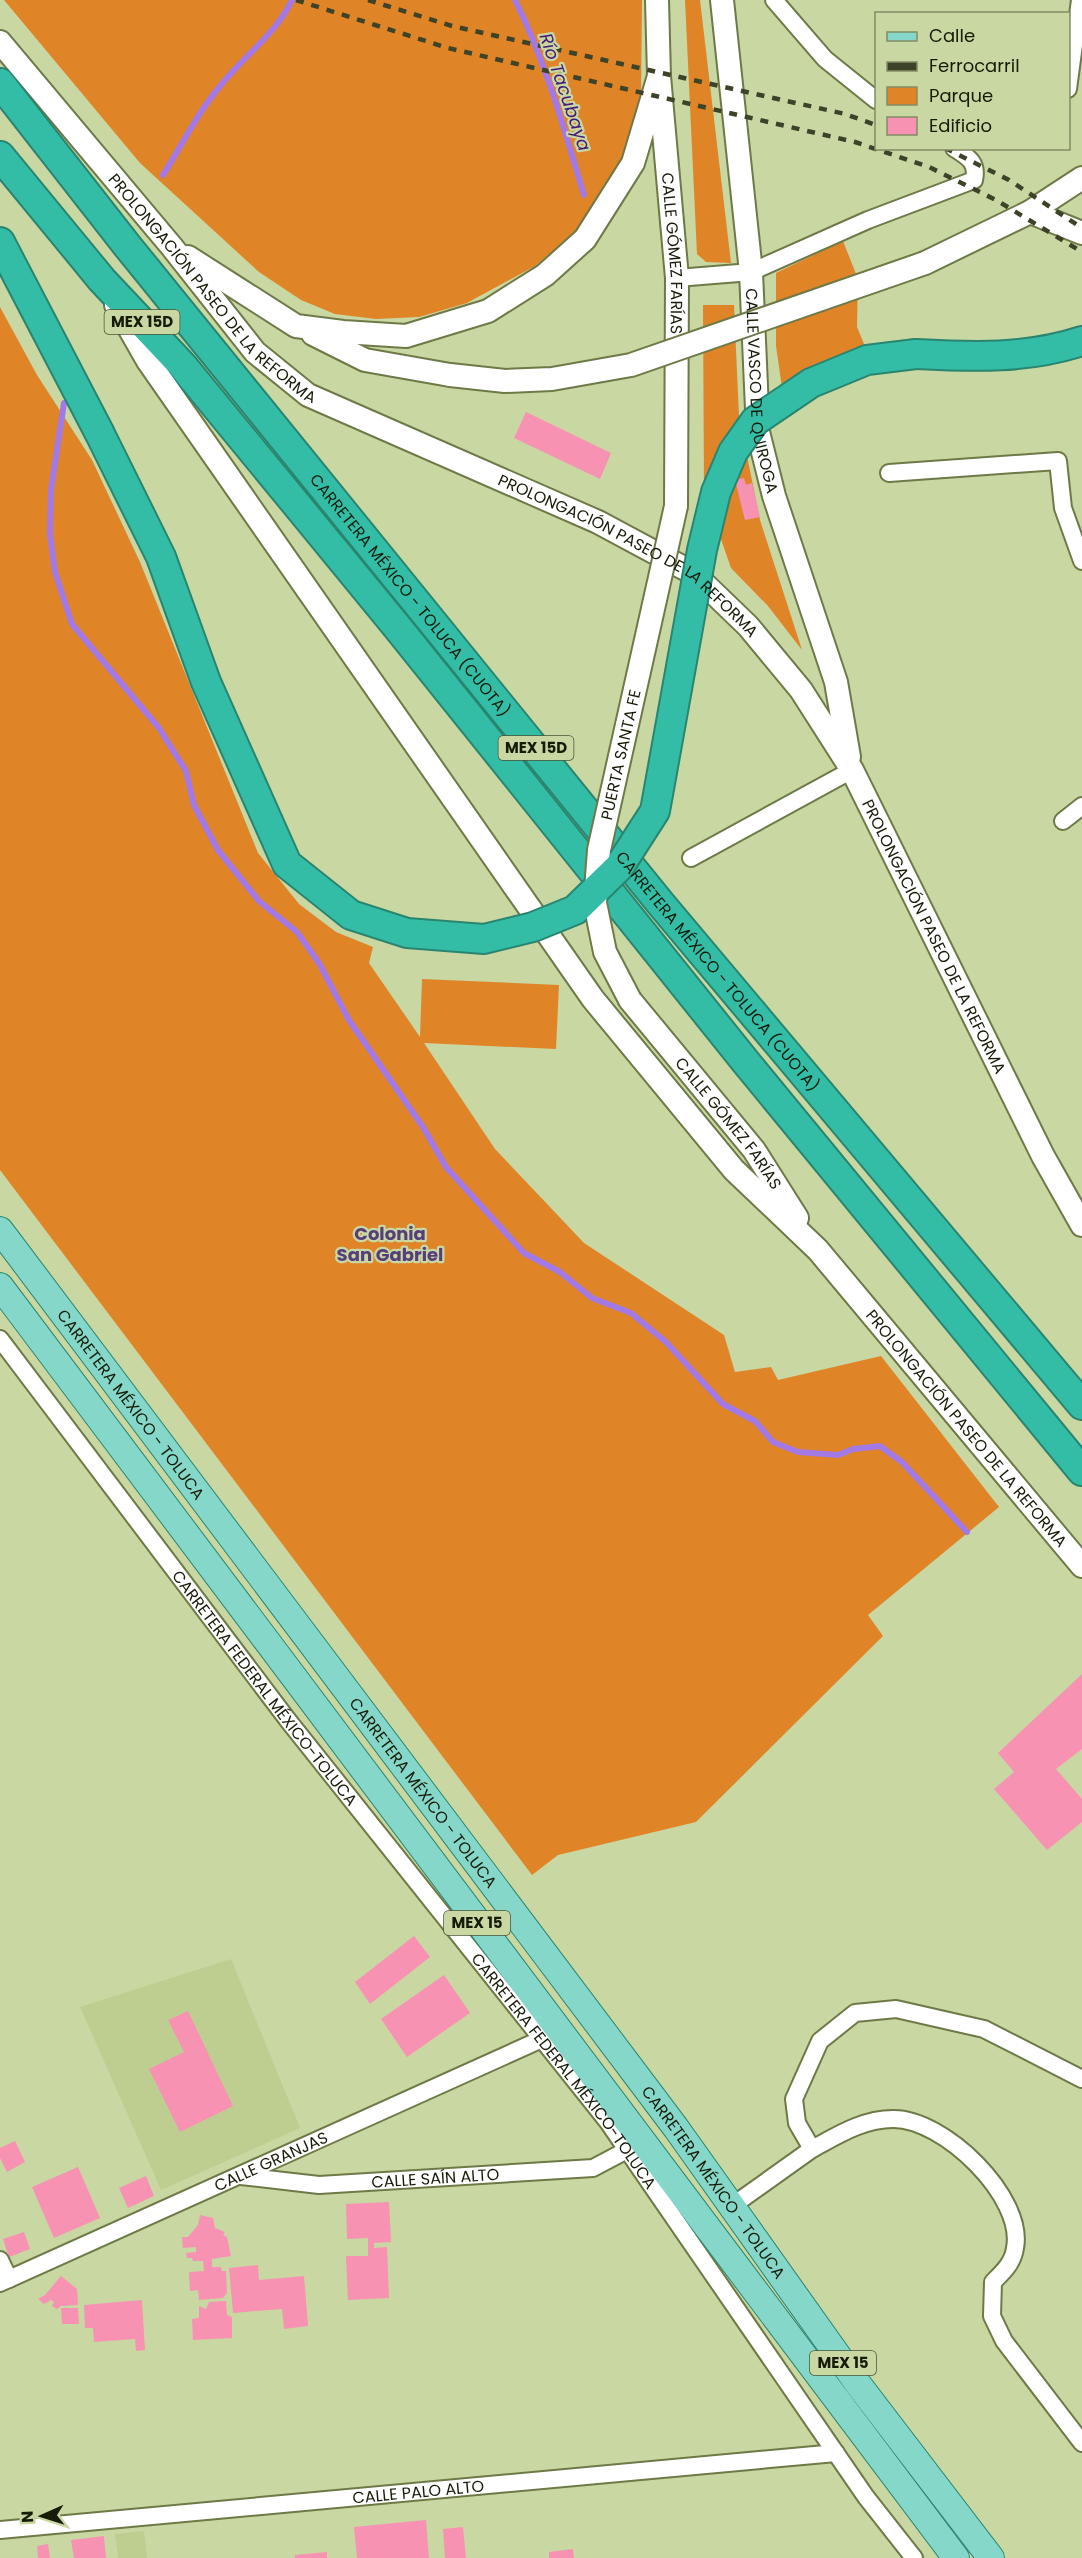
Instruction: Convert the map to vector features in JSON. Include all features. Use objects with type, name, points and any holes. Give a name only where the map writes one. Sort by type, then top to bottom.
[{"type":"highway","name":"CARRETERA MÉXICO - TOLUCA (CUOTA)","points":[[0,83],[129,248],[662,904],[1082,1405]]},
{"type":"highway","name":"MEX 15D","points":[[0,156],[102,280]]},
{"type":"highway","points":[[0,242],[161,557],[206,682],[287,864],[351,915],[407,933],[484,939],[533,927],[575,910],[619,867],[655,812],[702,550],[716,492],[733,452],[755,421],[820,379],[867,360],[916,354],[987,358],[1051,351],[1082,341]]},
{"type":"highway","name":"CARRETERA MÉXICO - TOLUCA (CUOTA)","points":[[102,280],[182,365],[398,628],[745,1061],[1082,1471]]},
{"type":"main road","name":"CARRETERA MÉXICO - TOLUCA","points":[[0,1230],[452,1828],[732,2206],[858,2384],[991,2558]]},
{"type":"main road","name":"CARRETERA MÉXICO - TOLUCA","points":[[0,1286],[956,2558]]},
{"type":"street","name":"CALLE GÓMEZ FARÍAS","points":[[657,0],[659,76],[677,278],[676,506]]},
{"type":"street","name":"CALLE VASCO DE QUIROGA","points":[[722,0],[751,272],[758,432],[794,562],[836,682],[852,770]]},
{"type":"street","points":[[774,0],[825,59],[875,99]]},
{"type":"street","points":[[1070,74],[1080,0]]},
{"type":"street","name":"PROLONGACIÓN PASEO DE LA REFORMA","points":[[0,42],[172,247],[255,352],[308,395],[598,522],[693,573],[748,626],[801,690],[852,770],[1037,1146],[1082,1225]]},
{"type":"street","points":[[296,326],[405,336],[488,311],[545,275],[585,239],[633,163],[659,76]]},
{"type":"street","points":[[677,278],[751,272],[868,220],[974,180],[976,168],[971,159],[957,150]]},
{"type":"street","name":"PROLONGACIÓN PASEO DE LA REFORMA","points":[[172,247],[296,326],[365,360],[450,375],[505,381],[552,379],[631,365],[925,263],[1030,212],[1082,178]]},
{"type":"street","points":[[1030,212],[1082,233]]},
{"type":"street","name":"PROLONGACIÓN PASEO DE LA REFORMA","points":[[102,280],[148,361],[593,999],[734,1170],[818,1250],[1082,1566]]},
{"type":"street","points":[[889,473],[1059,461],[1064,508],[1082,561]]},
{"type":"street","name":"PUERTA SANTA FE","points":[[630,1000],[605,952],[595,903],[599,850],[676,506]]},
{"type":"street","points":[[691,858],[852,770]]},
{"type":"street","points":[[1063,821],[1082,806]]},
{"type":"street","name":"CALLE GÓMEZ FARÍAS","points":[[630,1000],[754,1150],[818,1250]]},
{"type":"street","name":"CARRETERA FEDERAL MÉXICO-TOLUCA","points":[[0,1339],[287,1719],[542,2039],[627,2150],[836,2453],[914,2558]]},
{"type":"street","points":[[812,2149],[797,2123],[794,2099],[820,2041],[855,2013],[896,2009],[984,2029],[1082,2079]]},
{"type":"street","name":"CALLE GRANJAS","points":[[5,2281],[542,2039]]},
{"type":"street","points":[[732,2206],[812,2149],[858,2124],[895,2118],[928,2127],[976,2160],[1006,2206],[1016,2226],[1016,2248],[1010,2264],[993,2282],[992,2316],[1004,2342],[1082,2443]]},
{"type":"street","name":"CALLE SAÍN ALTO","points":[[238,2176],[319,2185],[593,2168],[627,2150]]},
{"type":"street","points":[[0,2260],[5,2281]]},
{"type":"street","name":"CALLE PALO ALTO","points":[[0,2530],[836,2453]]},
{"type":"shaded area","points":[[231,1959],[300,2128],[161,2190],[80,2007]]},
{"type":"shaded area","points":[[144,2531],[147,2558],[118,2558],[115,2534]]},
{"type":"green space","points":[[4,0],[642,0],[641,94],[629,146],[577,232],[535,266],[467,303],[419,317],[376,319],[335,314],[301,300],[259,272],[140,163]]},
{"type":"green space","points":[[685,0],[700,0],[731,263],[706,262],[697,254]]},
{"type":"green space","points":[[843,241],[858,279],[857,327],[869,356],[786,415],[776,346],[776,273]]},
{"type":"green space","points":[[703,305],[734,305],[739,416],[760,520],[802,650],[768,606],[731,568],[704,490]]},
{"type":"green space","points":[[0,307],[37,375],[92,460],[140,562],[258,853],[299,904],[336,932],[373,947],[369,963],[420,1037],[422,979],[559,985],[556,1049],[424,1043],[495,1149],[584,1243],[724,1335],[735,1372],[771,1367],[778,1380],[881,1356],[999,1507],[868,1615],[883,1636],[696,1822],[558,1855],[532,1875],[0,1170]]},
{"type":"building","points":[[526,412],[611,453],[600,479],[514,438]]},
{"type":"building","points":[[744,478],[746,485],[752,483],[760,517],[745,520],[735,480]]},
{"type":"building","points":[[1082,1674],[1082,1749],[1056,1769],[1082,1799],[1082,1822],[1047,1850],[994,1789],[1014,1772],[998,1753]]},
{"type":"building","points":[[414,1936],[430,1957],[370,2004],[355,1982]]},
{"type":"building","points":[[444,1975],[470,2013],[407,2057],[381,2019]]},
{"type":"building","points":[[188,2011],[233,2106],[180,2132],[149,2069],[184,2052],[168,2020]]},
{"type":"building","points":[[15,2141],[25,2162],[7,2172],[0,2158],[0,2148]]},
{"type":"building","points":[[78,2167],[100,2218],[54,2238],[32,2187]]},
{"type":"building","points":[[146,2176],[154,2196],[128,2208],[119,2188]]},
{"type":"building","points":[[389,2202],[391,2242],[374,2243],[374,2248],[387,2247],[389,2298],[348,2300],[346,2256],[368,2256],[368,2238],[347,2239],[346,2204]]},
{"type":"building","points":[[200,2215],[213,2218],[215,2228],[225,2232],[223,2235],[227,2237],[231,2256],[212,2259],[212,2267],[221,2267],[222,2271],[226,2271],[227,2293],[223,2298],[199,2300],[198,2290],[190,2291],[189,2272],[204,2271],[203,2261],[193,2261],[192,2258],[187,2258],[186,2253],[196,2252],[196,2247],[183,2248],[182,2237],[188,2237],[198,2225]]},
{"type":"building","points":[[24,2232],[30,2249],[9,2257],[3,2239]]},
{"type":"building","points":[[258,2265],[259,2280],[304,2276],[308,2326],[284,2329],[282,2309],[233,2313],[229,2268]]},
{"type":"building","points":[[61,2276],[77,2289],[78,2305],[61,2306],[57,2309],[52,2306],[54,2302],[51,2300],[44,2304],[38,2299],[45,2295]]},
{"type":"building","points":[[142,2300],[145,2350],[136,2351],[135,2339],[94,2342],[93,2328],[85,2328],[84,2305]]},
{"type":"building","points":[[226,2301],[227,2315],[232,2317],[232,2338],[193,2340],[192,2319],[199,2318],[199,2306],[206,2309],[209,2302]]},
{"type":"building","points":[[61,2308],[78,2308],[79,2324],[62,2324]]},
{"type":"building","points":[[426,2520],[429,2558],[357,2558],[354,2527]]},
{"type":"building","points":[[463,2527],[466,2558],[445,2558],[443,2529]]},
{"type":"building","points":[[104,2536],[106,2558],[74,2558],[71,2540]]},
{"type":"building","points":[[48,2544],[50,2558],[38,2558],[37,2546]]},
{"type":"building","points":[[573,2549],[574,2558],[549,2558],[549,2552]]},
{"type":"building","points":[[327,2552],[327,2558],[295,2558],[295,2555]]},
{"type":"waterway","points":[[163,175],[213,95],[269,34],[292,0]]},
{"type":"waterway","name":"Río Tacubaya","points":[[515,0],[545,72],[584,195]]},
{"type":"waterway","points":[[64,403],[51,490],[50,534],[55,572],[72,624],[159,728],[186,771],[194,805],[218,850],[259,901],[297,932],[319,963],[349,1020],[423,1127],[446,1167],[524,1253],[560,1272],[592,1298],[631,1313],[666,1342],[723,1404],[755,1421],[773,1442],[798,1452],[838,1455],[853,1449],[880,1446],[902,1462],[967,1532]]},
{"type":"railway","points":[[296,0],[448,48],[855,142],[875,149]]},
{"type":"railway","points":[[368,0],[452,26],[845,114],[875,125]]},
{"type":"railway","points":[[879,150],[929,167],[996,200],[1082,252]]},
{"type":"railway","points":[[949,150],[1009,180],[1082,228]]},
{"type":"district","name":"Colonia San Gabriel","points":[[390,1244]]}]
